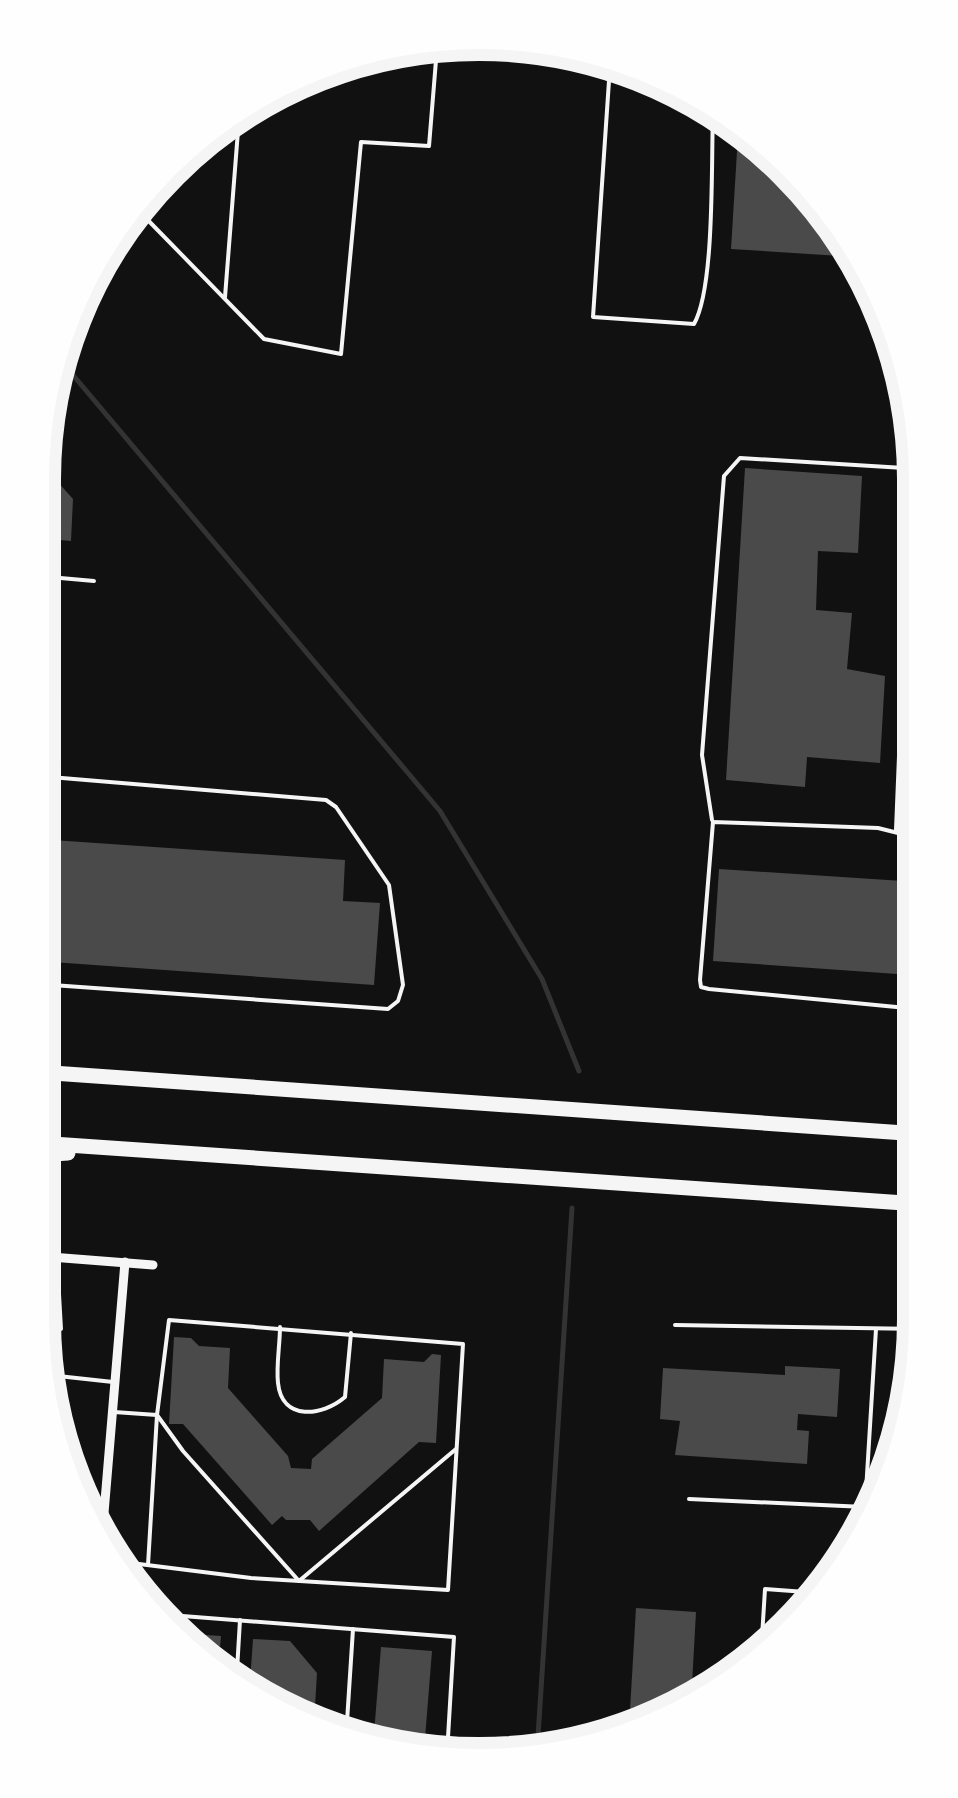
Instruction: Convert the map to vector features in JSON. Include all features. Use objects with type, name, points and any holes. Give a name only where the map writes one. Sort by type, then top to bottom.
[{"type":"highway","points":[[55,1073],[903,1133]]},
{"type":"highway","points":[[55,1144],[903,1203]]},
{"type":"highway","points":[[55,1154],[132,1149]]},
{"type":"street","points":[[57,1258],[153,1266]]},
{"type":"street","points":[[104,1516],[125,1262]]},
{"type":"lane","points":[[146,218],[264,339],[341,354],[362,142],[429,146],[435,58]]},
{"type":"lane","points":[[609,76],[594,316],[694,324],[704,277],[712,125]]},
{"type":"lane","points":[[225,299],[238,130]]},
{"type":"lane","points":[[903,468],[740,458],[724,476],[702,755],[713,822],[701,986],[903,1006]]},
{"type":"lane","points":[[55,578],[94,581]]},
{"type":"lane","points":[[896,832],[903,658]]},
{"type":"lane","points":[[55,777],[326,800],[336,808],[389,885],[403,985],[398,1001],[388,1008],[55,985]]},
{"type":"lane","points":[[713,822],[903,834]]},
{"type":"lane","points":[[57,1258],[61,1330]]},
{"type":"lane","points":[[132,1563],[148,1565],[299,1581],[448,1590],[463,1344],[169,1320],[157,1415],[148,1565]]},
{"type":"lane","points":[[674,1325],[903,1329]]},
{"type":"lane","points":[[280,1327],[278,1386],[286,1403],[301,1413],[318,1414],[344,1397],[350,1334]]},
{"type":"lane","points":[[866,1492],[876,1328]]},
{"type":"lane","points":[[58,1368],[59,1354]]},
{"type":"lane","points":[[59,1376],[115,1382]]},
{"type":"lane","points":[[112,1412],[157,1415]]},
{"type":"lane","points":[[157,1415],[183,1451],[299,1581]]},
{"type":"lane","points":[[299,1581],[456,1449]]},
{"type":"lane","points":[[689,1499],[859,1507]]},
{"type":"lane","points":[[761,1636],[765,1589],[804,1592]]},
{"type":"lane","points":[[176,1615],[454,1637],[448,1742]]},
{"type":"lane","points":[[237,1667],[240,1620]]},
{"type":"lane","points":[[347,1721],[353,1629]]},
{"type":"building","points":[[737,143],[798,199],[840,256],[731,249]]},
{"type":"building","points":[[745,468],[862,476],[858,553],[818,551],[816,610],[852,613],[847,669],[885,676],[880,763],[807,757],[805,787],[726,780]]},
{"type":"building","points":[[55,480],[73,499],[71,541],[55,540]]},
{"type":"building","points":[[55,840],[345,860],[343,901],[380,903],[374,985],[55,962]]},
{"type":"building","points":[[719,869],[903,881],[897,974],[713,961]]},
{"type":"building","points":[[174,1337],[191,1338],[199,1346],[230,1348],[228,1388],[288,1456],[291,1468],[311,1469],[312,1459],[382,1398],[384,1359],[424,1362],[432,1354],[441,1355],[436,1443],[419,1442],[319,1531],[310,1520],[286,1520],[282,1516],[272,1525],[183,1424],[169,1424]]},
{"type":"building","points":[[785,1366],[840,1369],[837,1417],[798,1414],[797,1430],[809,1431],[807,1464],[675,1455],[680,1421],[660,1419],[663,1368],[785,1375]]},
{"type":"building","points":[[636,1608],[696,1612],[692,1685],[630,1715]]},
{"type":"building","points":[[195,1634],[221,1636],[219,1654]]},
{"type":"building","points":[[253,1639],[290,1641],[317,1673],[315,1710],[291,1699],[250,1676]]},
{"type":"building","points":[[381,1647],[432,1651],[425,1739],[374,1730]]},
{"type":"waterway","points":[[69,370],[440,811],[542,979],[579,1071]]},
{"type":"waterway","points":[[538,1738],[572,1208]]}]
